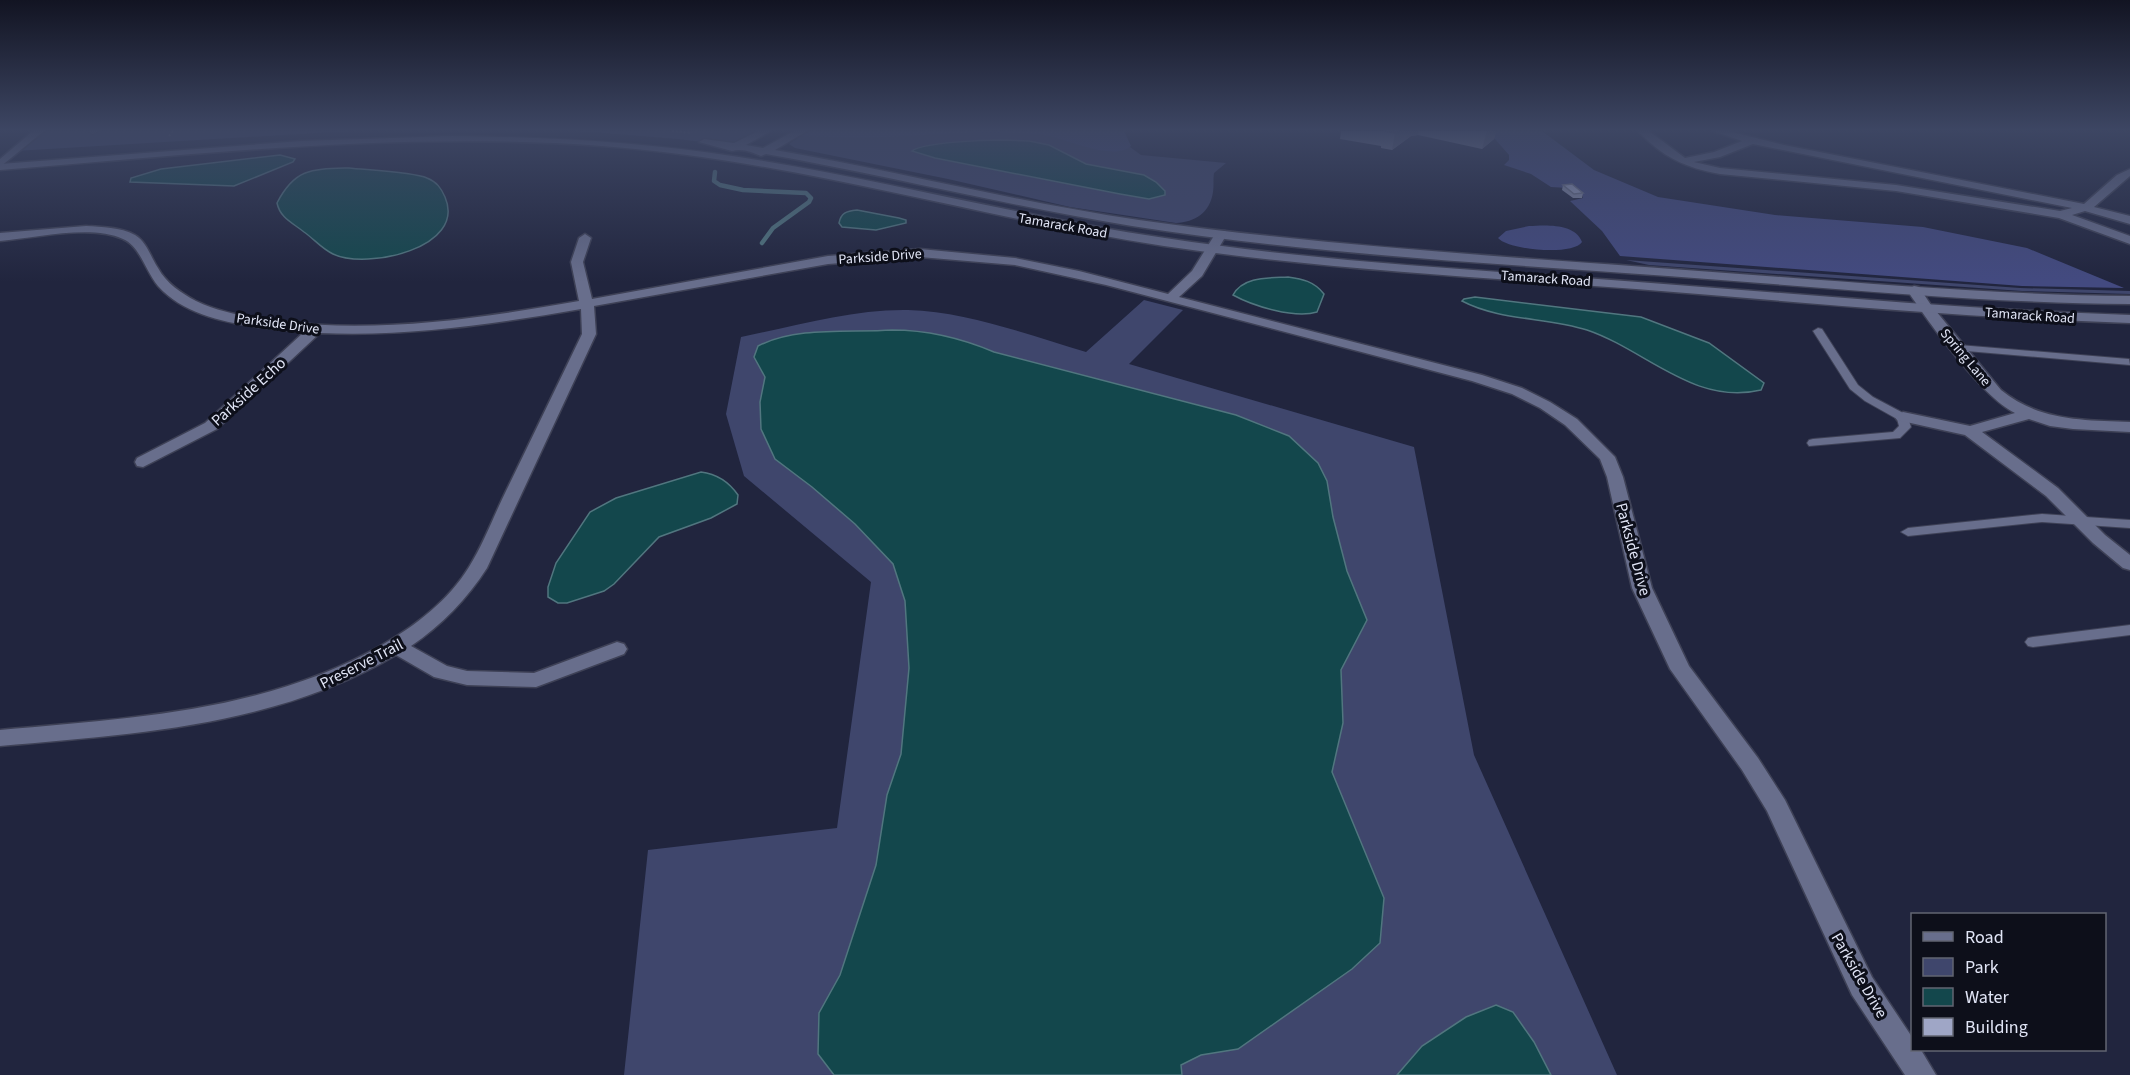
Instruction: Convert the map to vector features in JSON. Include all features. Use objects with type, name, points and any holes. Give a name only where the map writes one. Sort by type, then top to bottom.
[{"type":"street","name":"Tamarack Road","points":[[845,181],[1054,224],[1212,249],[1413,268],[1926,308],[2130,319]]},
{"type":"street","name":"Tamarack Road","points":[[915,181],[1069,212],[1221,234],[1361,249],[1914,290],[2064,299],[2130,300]]},
{"type":"street","points":[[1825,181],[1896,188],[2061,215],[2130,240]]},
{"type":"street","points":[[1956,181],[2087,207],[2130,220]]},
{"type":"street","points":[[2061,215],[2087,207],[2116,181]]},
{"type":"street","name":"Parkside Drive","points":[[0,237],[81,230],[119,232],[130,237],[137,244],[164,286],[183,299],[233,317],[315,330],[426,328],[502,319],[828,260],[949,253],[1012,260],[1477,378],[1517,391],[1571,422],[1607,458],[1615,477],[1642,588],[1680,669],[1750,764],[1777,807],[1862,986],[1922,1075]]},
{"type":"street","points":[[1170,299],[1197,273],[1221,234]]},
{"type":"street","points":[[585,238],[576,263],[588,304]]},
{"type":"street","name":"Spring Lane","points":[[1914,290],[1926,308],[1996,393],[2009,404],[2050,421],[2130,427]]},
{"type":"street","name":"Preserve Trail","points":[[0,738],[181,720],[243,710],[299,694],[398,647],[461,594],[478,568],[589,334],[591,320],[588,304]]},
{"type":"street","name":"Parkside Echo","points":[[143,462],[211,426],[315,330]]},
{"type":"street","points":[[1970,431],[2029,414]]},
{"type":"street","points":[[1903,417],[1970,431],[2052,492],[2130,564]]},
{"type":"street","points":[[398,647],[441,672],[467,678],[536,680],[617,649]]},
{"type":"lane","points":[[1813,443],[1896,435],[1905,427],[1903,417],[1869,399],[1854,387],[1818,331]]},
{"type":"lane","points":[[1959,348],[2129,362]]},
{"type":"lane","points":[[1908,532],[2043,518],[2079,519],[2118,525],[2130,524]]},
{"type":"lane","points":[[2033,642],[2130,630]]},
{"type":"green space","points":[[957,181],[1214,181],[1209,206],[1189,221],[1176,223],[1070,207]]},
{"type":"green space","points":[[1626,260],[2020,288],[2130,291],[2130,294],[2022,291],[1649,265]]},
{"type":"green space","points":[[1144,300],[1183,310],[1129,364],[1414,447],[1474,755],[1617,1075],[624,1075],[648,850],[837,828],[871,582],[744,476],[726,414],[741,337],[845,315],[908,310],[976,320],[1086,352]]},
{"type":"shaded area","points":[[1542,181],[1620,181],[1658,197],[1775,215],[1923,227],[2027,248],[2124,288],[2022,286],[1620,256],[1602,231],[1570,201],[1583,198],[1582,194],[1568,188],[1551,187]]},
{"type":"shaded area","points":[[1529,226],[1567,228],[1573,231],[1582,242],[1566,249],[1540,250],[1514,246],[1498,238],[1506,231]]},
{"type":"water","points":[[130,181],[246,181],[234,186]]},
{"type":"water","points":[[293,181],[433,181],[445,197],[448,215],[442,230],[428,242],[410,251],[368,259],[348,258],[325,249],[281,213],[277,203]]},
{"type":"water","points":[[1054,181],[1155,181],[1165,191],[1165,195],[1149,199]]},
{"type":"water","points":[[857,210],[899,218],[906,220],[906,223],[876,230],[842,227],[839,223],[843,215]]},
{"type":"water","points":[[1288,277],[1312,283],[1324,294],[1317,312],[1286,313],[1233,295],[1243,284],[1250,281]]},
{"type":"water","points":[[1475,297],[1641,317],[1709,343],[1764,383],[1761,390],[1737,393],[1714,390],[1671,374],[1609,339],[1587,330],[1508,316],[1462,301]]},
{"type":"water","points":[[892,330],[918,331],[944,336],[994,352],[1236,415],[1289,436],[1318,463],[1327,481],[1333,517],[1347,571],[1367,620],[1341,670],[1343,723],[1332,772],[1384,898],[1380,943],[1352,969],[1238,1049],[1201,1055],[1181,1065],[1182,1075],[834,1075],[818,1054],[819,1013],[840,975],[876,865],[887,795],[901,754],[909,668],[905,601],[893,564],[855,524],[775,459],[761,429],[760,402],[765,377],[754,357],[758,346],[789,335]]},
{"type":"water","points":[[701,472],[717,477],[731,486],[738,495],[737,504],[711,518],[659,537],[614,584],[604,591],[567,603],[558,603],[548,597],[548,587],[556,563],[590,512],[616,498]]},
{"type":"water","points":[[1496,1005],[1513,1012],[1534,1042],[1551,1075],[1397,1075],[1422,1046],[1466,1017]]},
{"type":"building","points":[[1572,184],[1583,193],[1574,194],[1563,185]]},
{"type":"waterway","points":[[714,181],[720,185],[743,190],[806,193],[811,198],[809,202],[773,228],[762,243]]}]
